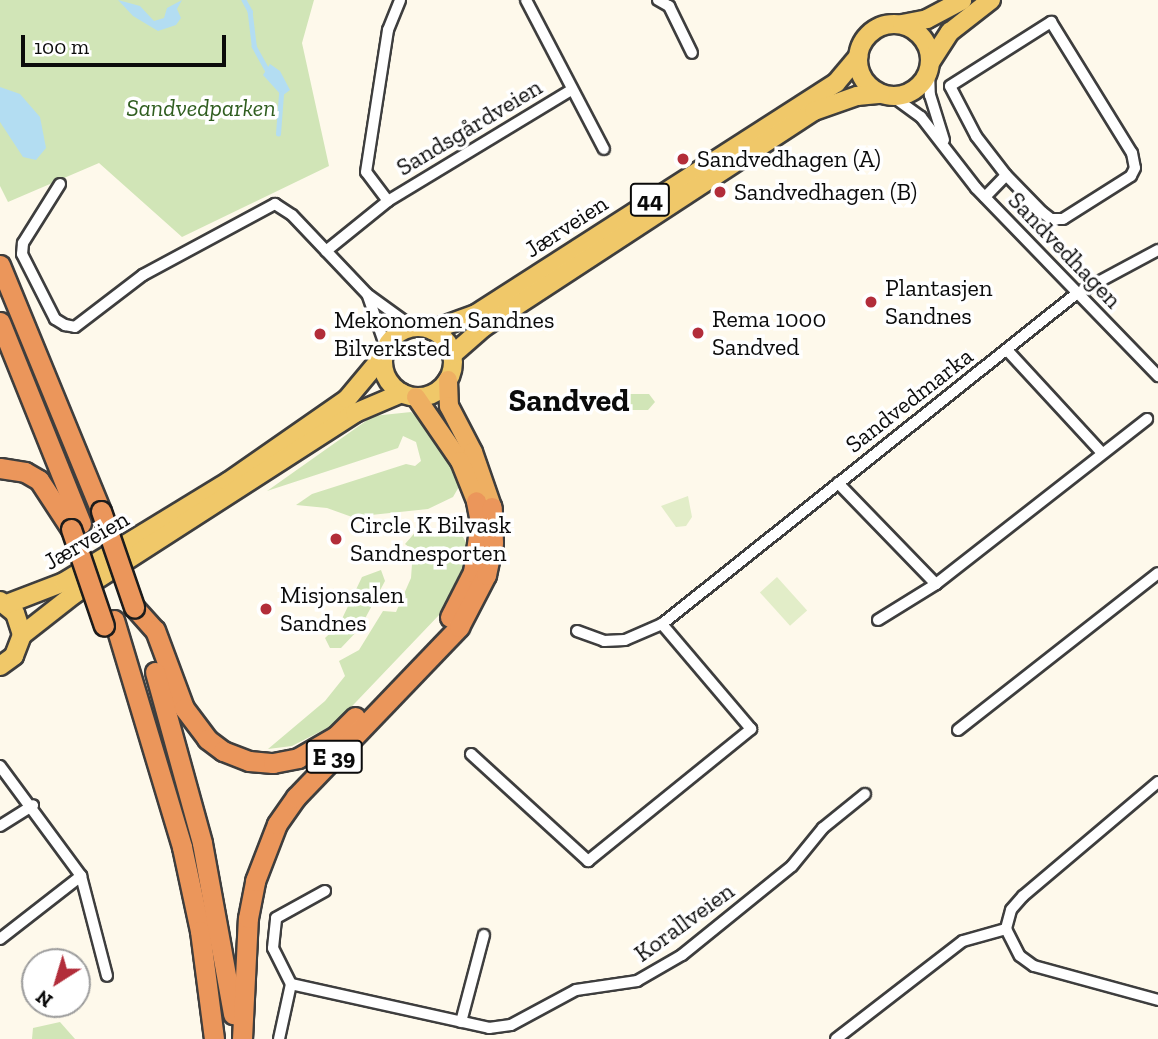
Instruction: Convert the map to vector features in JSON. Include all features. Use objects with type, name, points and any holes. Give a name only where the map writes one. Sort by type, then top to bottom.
[{"type":"highway","name":"E 39","points":[[0,265],[101,511],[134,607],[202,844],[236,1039]]},
{"type":"highway","points":[[0,322],[76,526],[181,847],[200,931],[214,1039]]},
{"type":"highway","name":"E 39","points":[[242,1039],[248,918],[255,881],[277,824],[296,797],[459,627],[486,575],[493,543],[473,452],[449,406],[448,380]]},
{"type":"highway","name":"E 39","points":[[134,607],[155,630],[174,688],[207,739],[249,761],[273,763],[298,758],[345,728],[449,619],[473,572],[484,504],[450,443],[409,395]]},
{"type":"highway","points":[[0,468],[25,472],[39,480],[76,526]]},
{"type":"highway","points":[[109,623],[170,852],[203,1039]]},
{"type":"main road","name":"44","points":[[859,56],[868,34],[890,23],[902,24],[927,19],[962,0]]},
{"type":"main road","name":"44","points":[[887,95],[912,92],[950,32],[991,0]]},
{"type":"main road","points":[[902,24],[923,37],[930,66]]},
{"type":"main road","points":[[859,56],[864,80],[887,95]]},
{"type":"main road","name":"Jærveien","points":[[423,329],[476,314],[836,83],[859,56]]},
{"type":"main road","name":"Jærveien","points":[[452,355],[484,327],[814,111],[858,96],[887,95]]},
{"type":"main road","name":"44","points":[[385,352],[397,334],[423,329]]},
{"type":"main road","points":[[385,352],[387,378],[409,395],[440,390],[448,380],[452,355],[448,345],[423,329]]},
{"type":"main road","name":"Jærveien","points":[[3,603],[64,582],[228,482],[347,399],[385,352]]},
{"type":"main road","name":"Jærveien","points":[[0,666],[14,656],[22,635],[73,595],[355,413],[409,395]]},
{"type":"main road","name":"44","points":[[3,603],[21,624],[22,635]]},
{"type":"street","name":"Sandsgårdveien","points":[[388,201],[366,172],[387,30],[400,0]]},
{"type":"street","name":"Sandsgårdveien","points":[[526,0],[604,149]]},
{"type":"street","points":[[658,0],[669,6],[692,53]]},
{"type":"street","points":[[1051,22],[1132,153],[1135,168],[1130,176],[1063,219],[1042,212],[1006,175],[976,136],[950,86],[1051,22]]},
{"type":"street","name":"Sandvedhagen","points":[[930,66],[930,95],[947,149]]},
{"type":"street","name":"Sandsgårdveien","points":[[327,251],[388,201],[572,90]]},
{"type":"street","name":"Sandvedhagen","points":[[887,95],[921,117],[985,197],[1158,376]]},
{"type":"street","points":[[985,197],[1006,175]]},
{"type":"street","points":[[60,184],[23,243],[22,254],[55,319],[65,326],[75,327],[144,275],[266,205],[282,207],[367,294],[423,329]]},
{"type":"street","name":"Sandvedmarka","points":[[577,631],[604,641],[625,640],[662,624],[1076,294],[1158,250]]},
{"type":"street","points":[[367,294],[385,352]]},
{"type":"street","name":"Sandvedmarka","points":[[1007,350],[1102,453]]},
{"type":"street","points":[[878,620],[936,584],[1147,419]]},
{"type":"street","name":"Sandvedmarka","points":[[838,483],[936,584]]},
{"type":"street","points":[[958,730],[1158,573]]},
{"type":"street","points":[[471,754],[588,861],[751,729],[662,624]]},
{"type":"street","points":[[0,766],[33,805],[81,876],[107,976]]},
{"type":"street","points":[[1158,782],[1023,896],[1012,910],[1006,929],[1020,956],[1034,966],[1158,1000]]},
{"type":"street","name":"Korallveien","points":[[290,985],[489,1028],[512,1025],[576,990],[637,981],[682,955],[792,866],[823,828],[865,794]]},
{"type":"street","points":[[0,826],[33,805]]},
{"type":"street","points":[[0,939],[81,876]]},
{"type":"street","points":[[279,1039],[290,985],[273,948],[276,918],[326,891]]},
{"type":"street","points":[[836,1039],[963,942],[1006,929]]},
{"type":"street","points":[[461,1022],[484,935]]},
{"type":"green space","name":"Sandvedparken","points":[[0,0],[314,0],[302,43],[329,166],[182,237],[99,163],[8,202],[0,186]]},
{"type":"green space","points":[[628,394],[649,394],[655,402],[648,410],[632,410],[624,403]]},
{"type":"green space","points":[[411,412],[431,431],[456,473],[460,485],[453,497],[428,509],[352,517],[327,508],[296,505],[312,494],[406,464],[415,466],[421,461],[416,442],[403,436],[398,448],[267,491],[373,416]]},
{"type":"green space","points":[[688,496],[692,517],[686,526],[676,527],[661,506]]},
{"type":"green space","points":[[419,528],[450,530],[463,537],[470,550],[455,590],[440,614],[335,724],[292,746],[268,749],[325,701],[345,676],[339,661],[359,650],[383,611],[396,612],[411,578],[413,550],[405,544]]},
{"type":"green space","points":[[381,570],[385,581],[360,628],[341,648],[330,648],[325,638],[339,625],[362,577]]},
{"type":"green space","points":[[777,577],[807,610],[790,626],[760,592]]},
{"type":"green space","points":[[60,1022],[75,1039],[32,1039],[33,1028]]},
{"type":"water","points":[[118,0],[140,6],[154,21],[164,18],[167,8],[182,0],[177,9],[181,18],[176,25],[158,31],[133,16]]},
{"type":"water","points":[[270,64],[280,71],[290,90],[282,96],[263,75]]},
{"type":"water","points":[[0,87],[20,94],[40,117],[46,148],[36,160],[23,157],[0,122]]},
{"type":"waterway","points":[[244,0],[250,11],[254,46],[268,71]]},
{"type":"waterway","points":[[278,134],[281,94]]},
{"type":"place","name":"Sandvedhagen (A)","points":[[683,159]]},
{"type":"place","name":"Sandvedhagen (B)","points":[[720,192]]},
{"type":"place","name":"Plantasjen Sandnes","points":[[871,302]]},
{"type":"place","name":"Rema 1000 Sandved","points":[[698,333]]},
{"type":"place","name":"Mekonomen Sandnes Bilverksted","points":[[320,334]]},
{"type":"place","name":"Circle K Bilvask Sandnesporten","points":[[336,539]]},
{"type":"place","name":"Misjonsalen Sandnes","points":[[266,609]]},
{"type":"district","name":"Sandved","points":[[569,400]]}]
